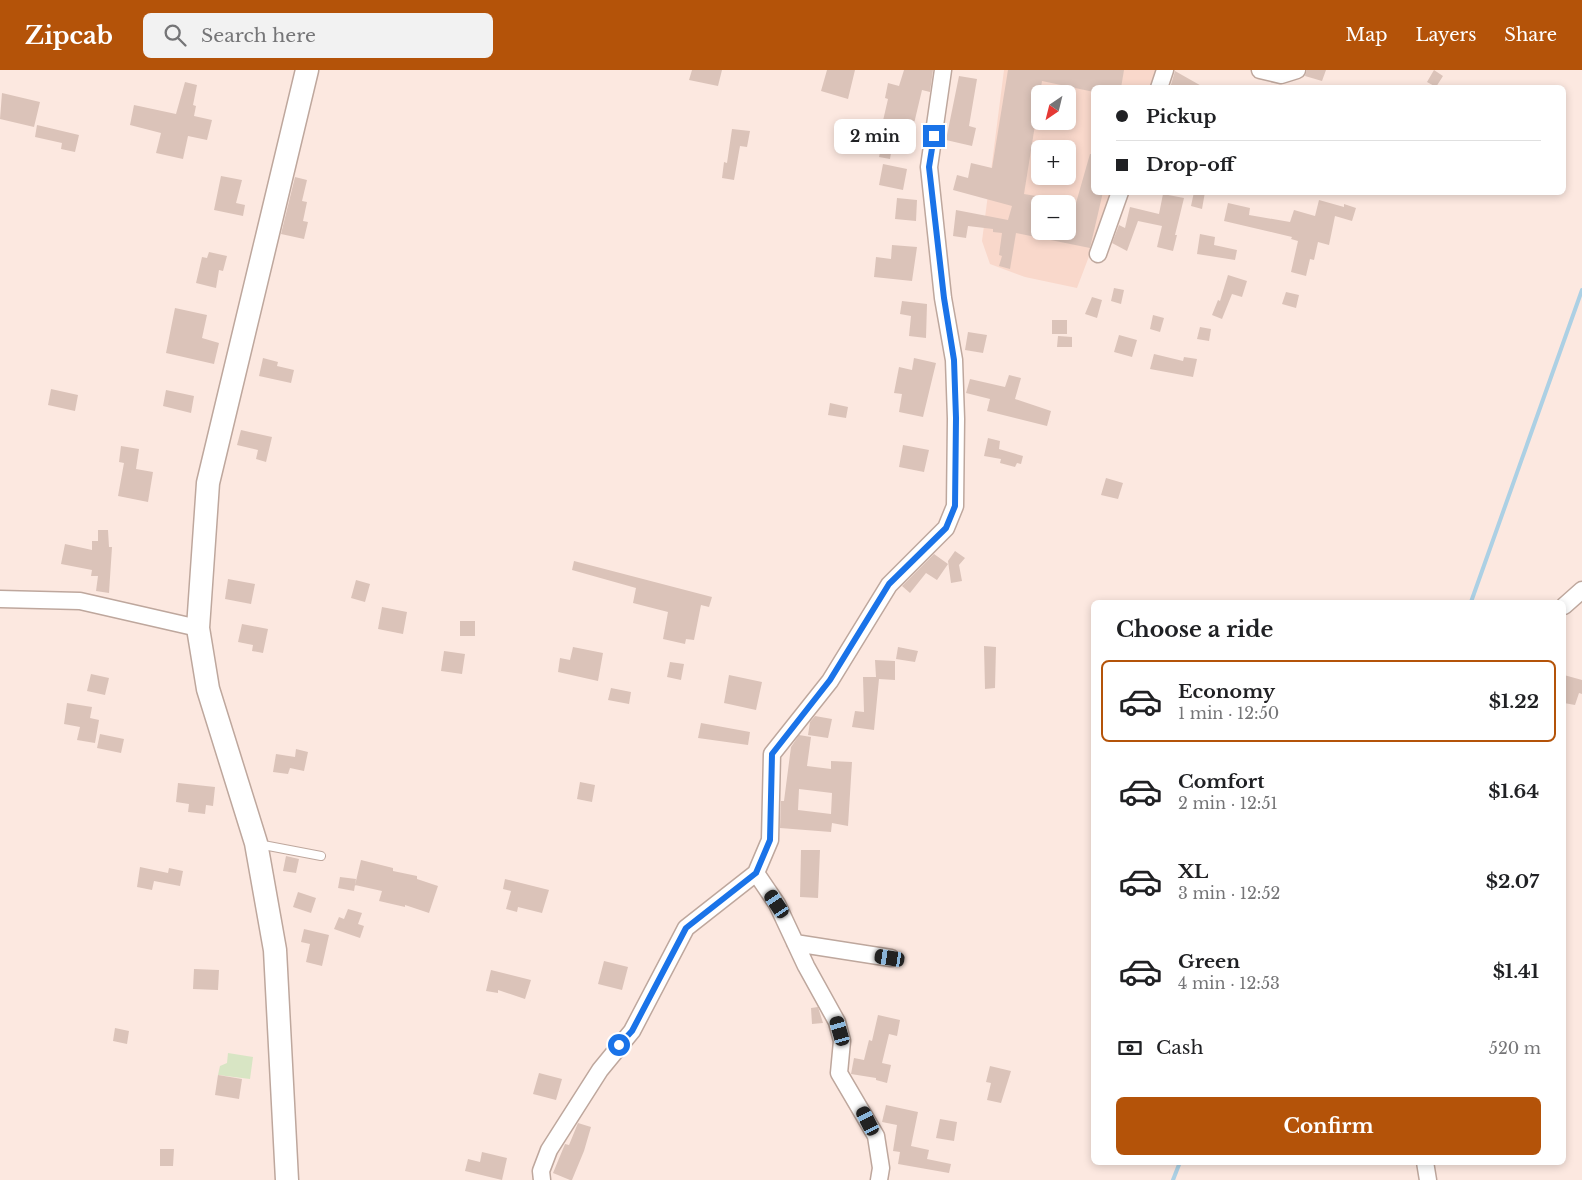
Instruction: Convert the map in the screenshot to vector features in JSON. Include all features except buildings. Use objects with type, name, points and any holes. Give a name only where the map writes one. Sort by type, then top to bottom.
[{"type":"street","points":[[287,1180],[275,950],[256,844],[208,689],[198,628],[208,483],[307,70]]},
{"type":"street","points":[[542,1180],[541,1171],[549,1150],[600,1070],[632,1031],[686,928],[756,873],[770,840],[772,754],[830,680],[889,584],[946,528],[955,506],[956,418],[954,360],[944,298],[929,167],[943,70]]},
{"type":"street","points":[[1160,85],[1165,70]]},
{"type":"street","points":[[1260,70],[1281,74],[1297,70]]},
{"type":"street","points":[[1098,254],[1119,195]]},
{"type":"street","points":[[1566,604],[1582,590]]},
{"type":"street","points":[[0,600],[80,601],[198,628]]},
{"type":"street","points":[[756,873],[777,904],[795,943],[837,1022],[842,1041],[839,1073],[876,1136],[881,1168],[879,1180]]},
{"type":"street","points":[[795,943],[890,958]]},
{"type":"street","points":[[1426,1165],[1428,1180]]},
{"type":"lane","points":[[256,844],[321,856]]},
{"type":"shaded area","points":[[1004,70],[1158,70],[1153,85],[1091,85],[1091,195],[1112,195],[1077,288],[1025,277],[990,264],[982,241]]},
{"type":"green space","points":[[228,1053],[253,1057],[250,1079],[218,1075],[220,1066],[227,1063]]},
{"type":"waterway","points":[[1472,600],[1582,290]]},
{"type":"waterway","points":[[1173,1180],[1179,1165]]},
{"type":"route","points":[[619,1045],[632,1031],[686,928],[742,882],[756,873],[770,840],[772,754],[830,680],[889,584],[946,528],[955,506],[956,418],[954,360],[944,298],[929,167],[934,136]]}]
